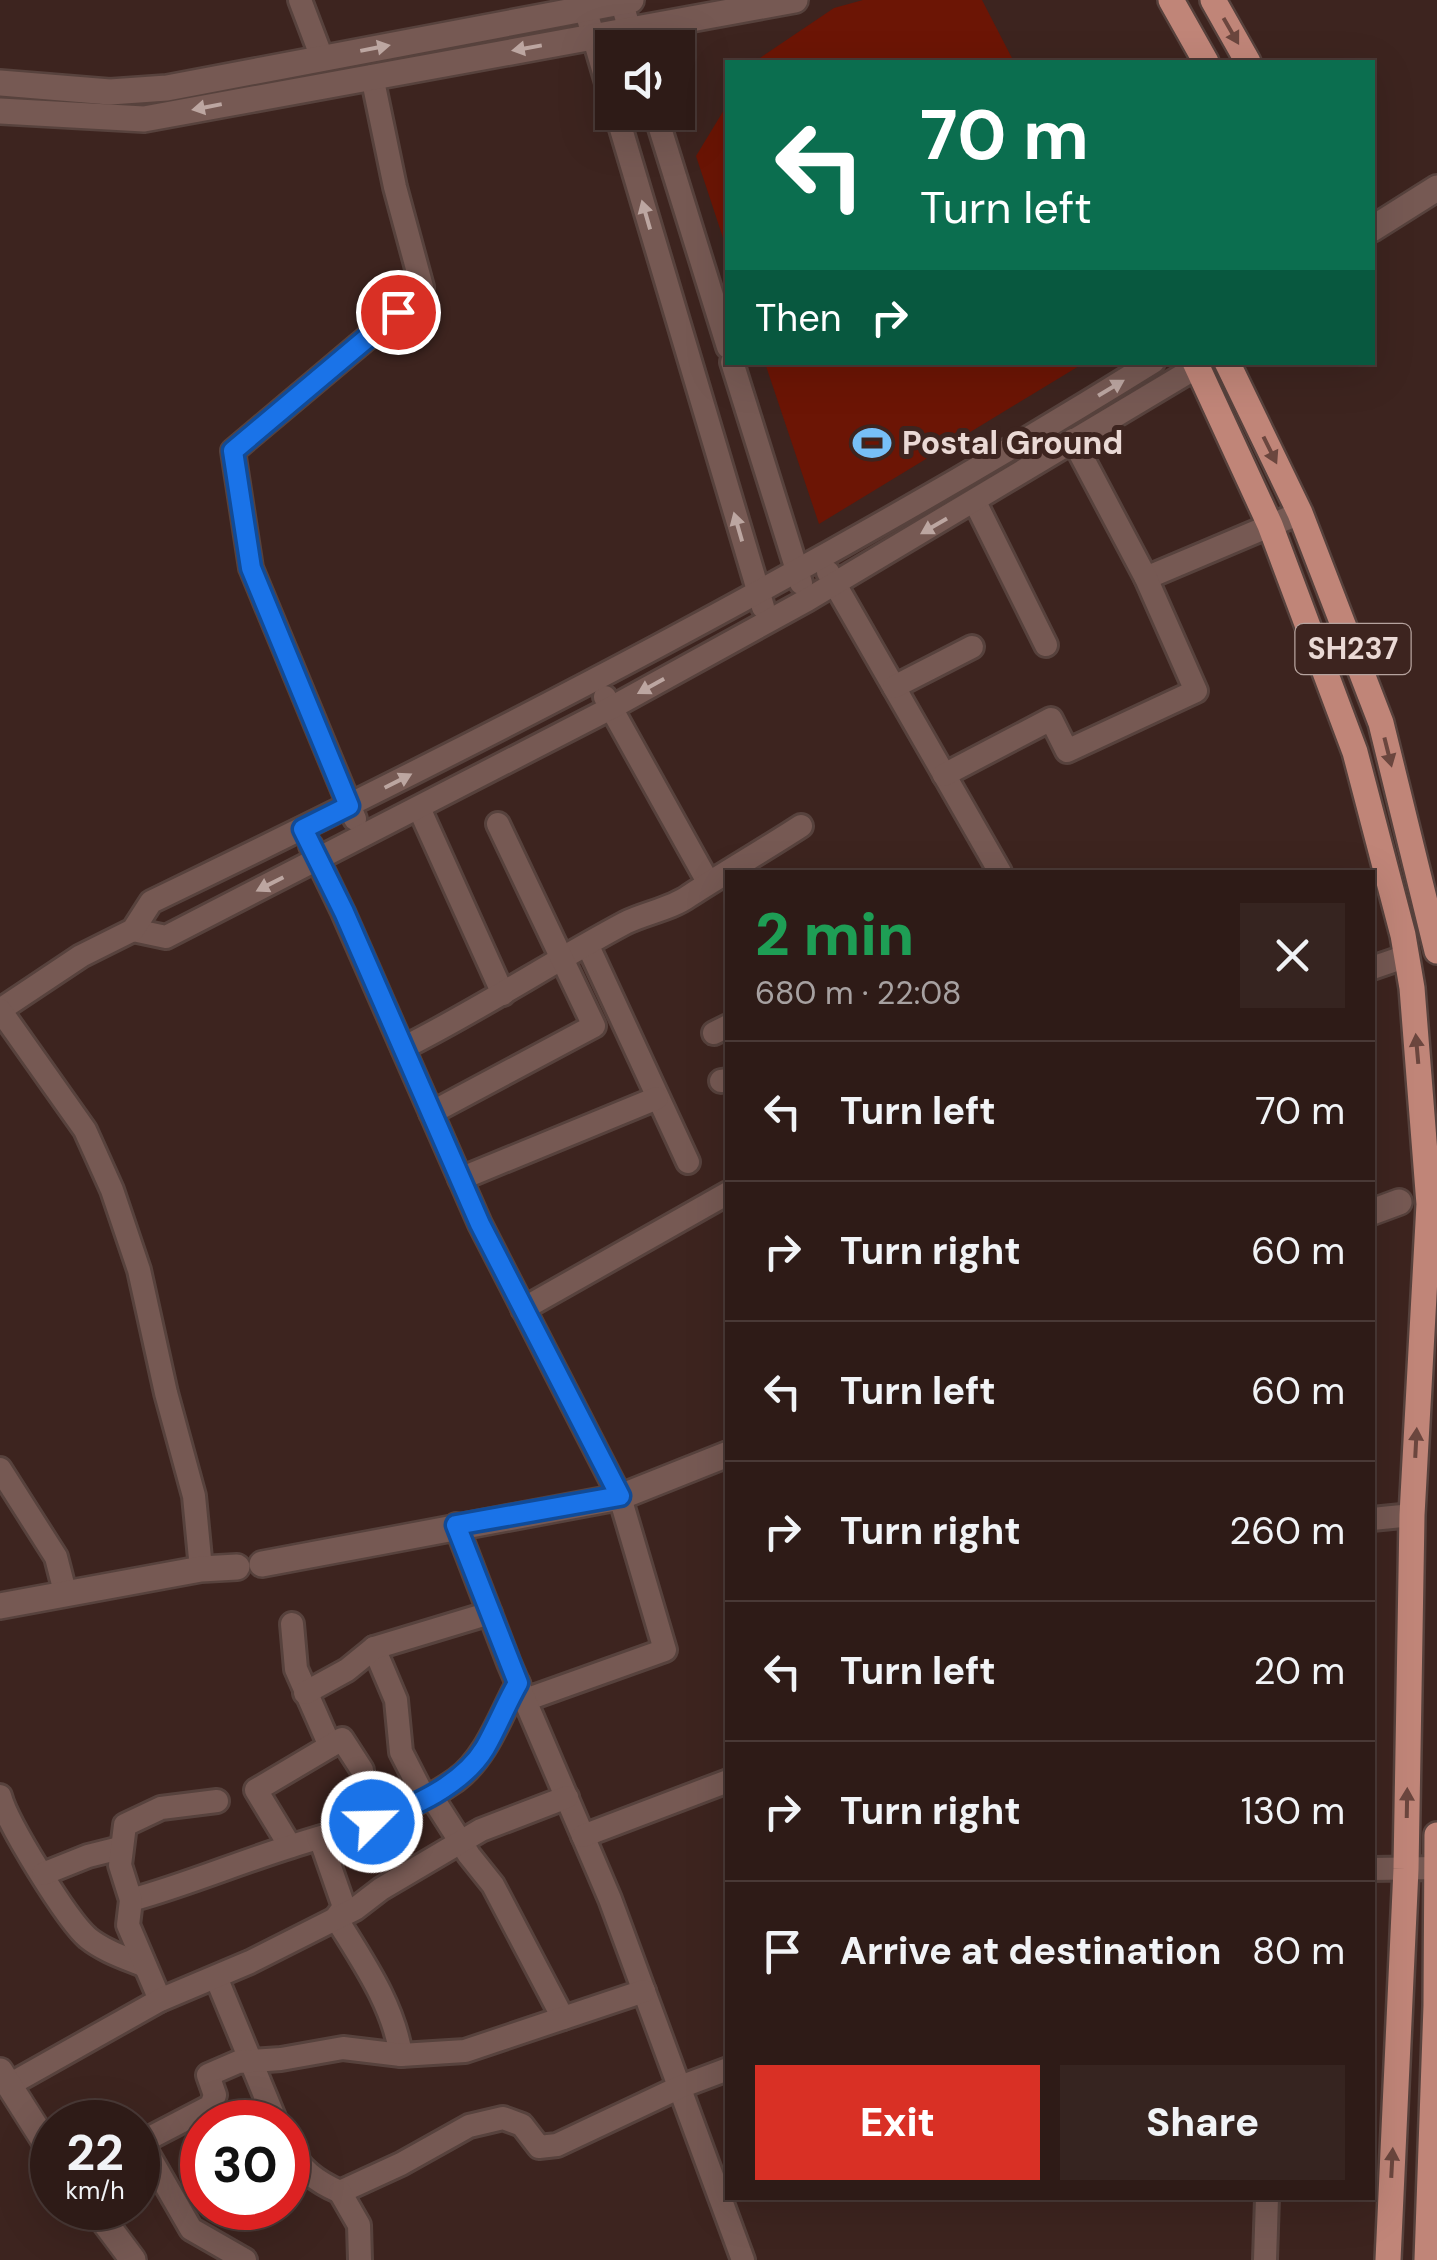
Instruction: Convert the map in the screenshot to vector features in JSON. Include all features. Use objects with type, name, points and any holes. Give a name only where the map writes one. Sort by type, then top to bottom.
[{"type":"main road","points":[[1171,0],[1205,60]]},
{"type":"main road","points":[[1213,0],[1247,60]]},
{"type":"main road","name":"SH237","points":[[1199,365],[1270,525],[1355,752],[1407,956],[1432,1174],[1412,1515],[1406,1869],[1388,2260]]},
{"type":"main road","name":"SH237","points":[[1228,365],[1300,512],[1381,723],[1437,951]]},
{"type":"main road","points":[[1427,2260],[1436,2006],[1437,1835]]},
{"type":"street","points":[[300,0],[322,58]]},
{"type":"street","points":[[666,30],[795,0]]},
{"type":"street","points":[[3,83],[110,92],[167,88],[569,7],[624,1],[630,30]]},
{"type":"street","points":[[569,7],[595,40]]},
{"type":"street","points":[[2,111],[144,119],[594,36]]},
{"type":"street","points":[[364,836],[251,568],[233,451],[398,312],[422,287],[395,187],[372,76]]},
{"type":"street","points":[[110,92],[110,119]]},
{"type":"street","points":[[621,130],[767,620]]},
{"type":"street","points":[[660,130],[725,337]]},
{"type":"street","points":[[1375,227],[1437,188]]},
{"type":"street","points":[[733,365],[807,600]]},
{"type":"street","points":[[201,1569],[194,1496],[139,1270],[112,1190],[85,1130],[0,1010],[82,956],[129,932],[151,902],[349,806],[758,594],[949,488],[1147,365]]},
{"type":"street","points":[[129,932],[166,937],[611,708],[835,584],[1197,365]]},
{"type":"street","points":[[944,775],[1052,719],[1067,751],[1196,691],[1146,578],[1074,440]]},
{"type":"street","points":[[975,502],[1046,645]]},
{"type":"street","points":[[1146,578],[1300,512]]},
{"type":"street","points":[[821,560],[999,870]]},
{"type":"street","points":[[894,687],[972,646]]},
{"type":"street","points":[[596,680],[708,882]]},
{"type":"street","points":[[418,808],[503,994]]},
{"type":"street","points":[[431,1113],[594,1026],[498,824]]},
{"type":"street","points":[[728,870],[800,826]]},
{"type":"street","points":[[130,1900],[193,1883],[396,1812],[458,1779],[484,1751],[522,1692],[665,1650],[620,1496],[460,1179],[303,829]]},
{"type":"street","points":[[403,1048],[627,922],[687,898],[725,872]]},
{"type":"street","points":[[588,946],[688,1162]]},
{"type":"street","points":[[1375,967],[1407,956]]},
{"type":"street","points":[[460,1179],[656,1098]]},
{"type":"street","points":[[1375,1211],[1399,1202],[1432,1174]]},
{"type":"street","points":[[523,1310],[725,1194]]},
{"type":"street","points":[[1399,1202],[1433,1203]]},
{"type":"street","points":[[0,1606],[201,1569],[250,1565],[620,1496],[725,1455]]},
{"type":"street","points":[[0,1469],[56,1558],[65,1592]]},
{"type":"street","points":[[1375,1519],[1412,1515]]},
{"type":"street","points":[[456,1525],[644,1991],[744,2260]]},
{"type":"street","points":[[305,1693],[347,1670],[374,1648],[490,1613]]},
{"type":"street","points":[[292,1624],[294,1656],[305,1693],[330,1746]]},
{"type":"street","points":[[374,1648],[396,1700],[401,1752],[427,1796],[493,1885],[563,2018]]},
{"type":"street","points":[[290,1846],[256,1790],[342,1739],[362,1770]]},
{"type":"street","points":[[583,1836],[725,1781]]},
{"type":"street","points":[[30,2119],[4,2078],[336,1918],[481,1830],[567,1797]]},
{"type":"street","points":[[1,1801],[61,1906],[87,1938],[145,1966]]},
{"type":"street","points":[[160,2000],[128,1924],[130,1900],[120,1865],[125,1825],[141,1814],[161,1808],[217,1801]]},
{"type":"street","points":[[320,1838],[344,1906],[336,1918]]},
{"type":"street","points":[[44,1874],[120,1848]]},
{"type":"street","points":[[1375,1869],[1437,1868]]},
{"type":"street","points":[[336,1918],[385,1998],[401,2055]]},
{"type":"street","points":[[216,1976],[267,2100]]},
{"type":"street","points":[[160,2132],[211,2106],[214,2095],[208,2076],[238,2062],[343,2048],[401,2055],[465,2052],[644,1991]]},
{"type":"street","points":[[340,2192],[402,2164],[468,2126],[503,2118],[522,2126],[539,2147],[557,2145],[725,2070]]},
{"type":"street","points":[[310,2174],[340,2192],[359,2225],[360,2260]]},
{"type":"street","points":[[160,2178],[191,2229],[245,2260]]},
{"type":"street","points":[[1266,2260],[1267,2200]]},
{"type":"street","points":[[110,2230],[133,2260]]},
{"type":"shaded area","points":[[863,0],[982,0],[1013,60],[757,60],[834,8]]},
{"type":"shaded area","points":[[725,108],[725,244],[696,156]]},
{"type":"shaded area","name":"Postal Ground","points":[[766,365],[1081,365],[819,524]]},
{"type":"place","name":"Postal Ground","points":[[872,443]]},
{"type":"route","points":[[372,1822],[458,1779],[484,1751],[518,1683],[456,1525],[620,1496],[480,1224],[344,912],[303,829],[349,806],[251,568],[233,451],[398,312]]}]
